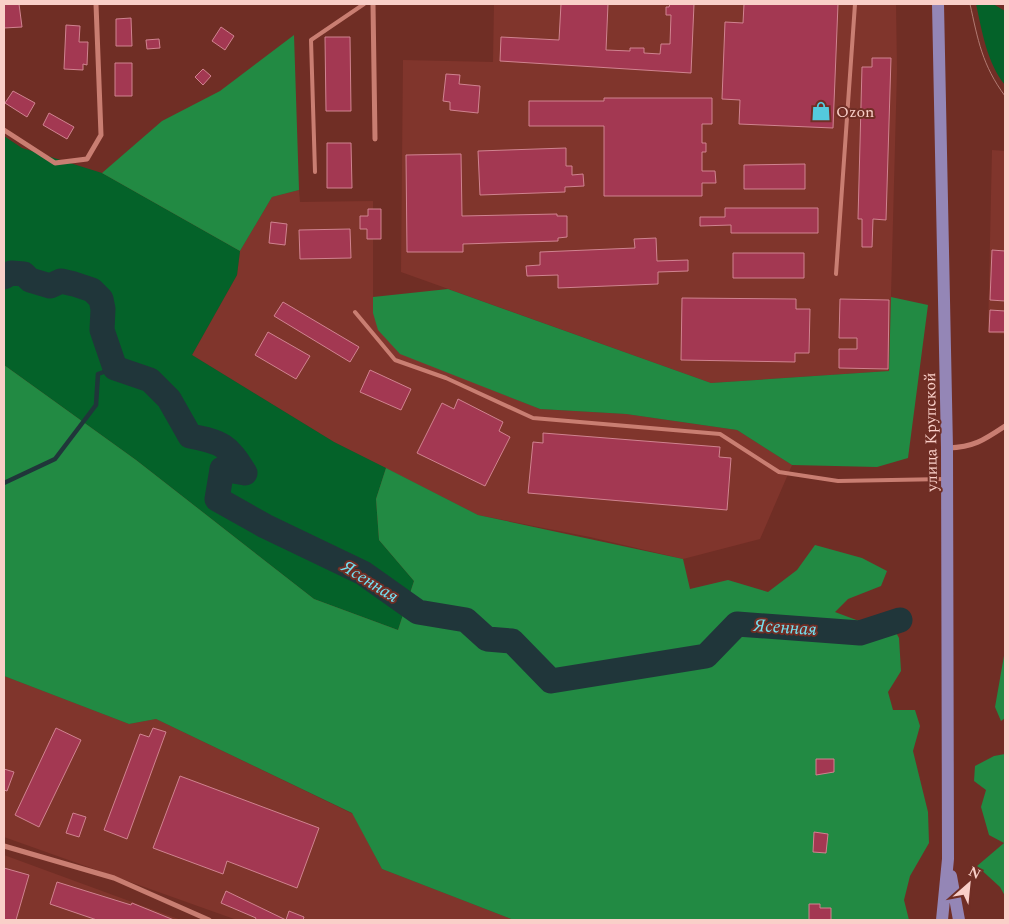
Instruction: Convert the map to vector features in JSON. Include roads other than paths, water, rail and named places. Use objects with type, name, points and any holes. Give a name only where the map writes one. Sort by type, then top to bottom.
[{"type":"main road","name":"улица Крупской","points":[[938,4],[947,448],[948,859],[942,920]]},
{"type":"main road","name":"улица Крупской","points":[[948,859],[958,920]]},
{"type":"street","points":[[4,130],[55,163],[87,159],[101,135],[96,4]]},
{"type":"street","points":[[373,4],[375,139]]},
{"type":"street","points":[[947,448],[964,447],[982,442],[1005,426]]},
{"type":"street","points":[[4,846],[114,878],[209,920]]},
{"type":"lane","points":[[315,172],[311,40],[364,4]]},
{"type":"lane","points":[[836,274],[855,4]]},
{"type":"lane","points":[[356,312],[395,360],[446,378],[514,412],[533,418],[720,434],[779,472],[788,474],[838,481],[947,479]]},
{"type":"waterway","name":"Ясенная","points":[[4,277],[11,273],[24,274],[30,280],[50,286],[61,281],[92,290],[101,299],[103,309],[102,330],[115,368],[150,380],[169,399],[190,436],[210,440],[223,446],[234,456],[245,473],[222,469],[217,499],[265,526],[363,573],[418,612],[466,620],[487,639],[512,641],[551,681],[706,656],[737,624],[860,633],[900,620]]},
{"type":"waterway","points":[[4,483],[55,459],[96,405],[98,374],[115,368]]},
{"type":"tram line","points":[[970,4],[986,63],[1005,96]]},
{"type":"place","name":"Ozon","points":[[821,111]]}]
